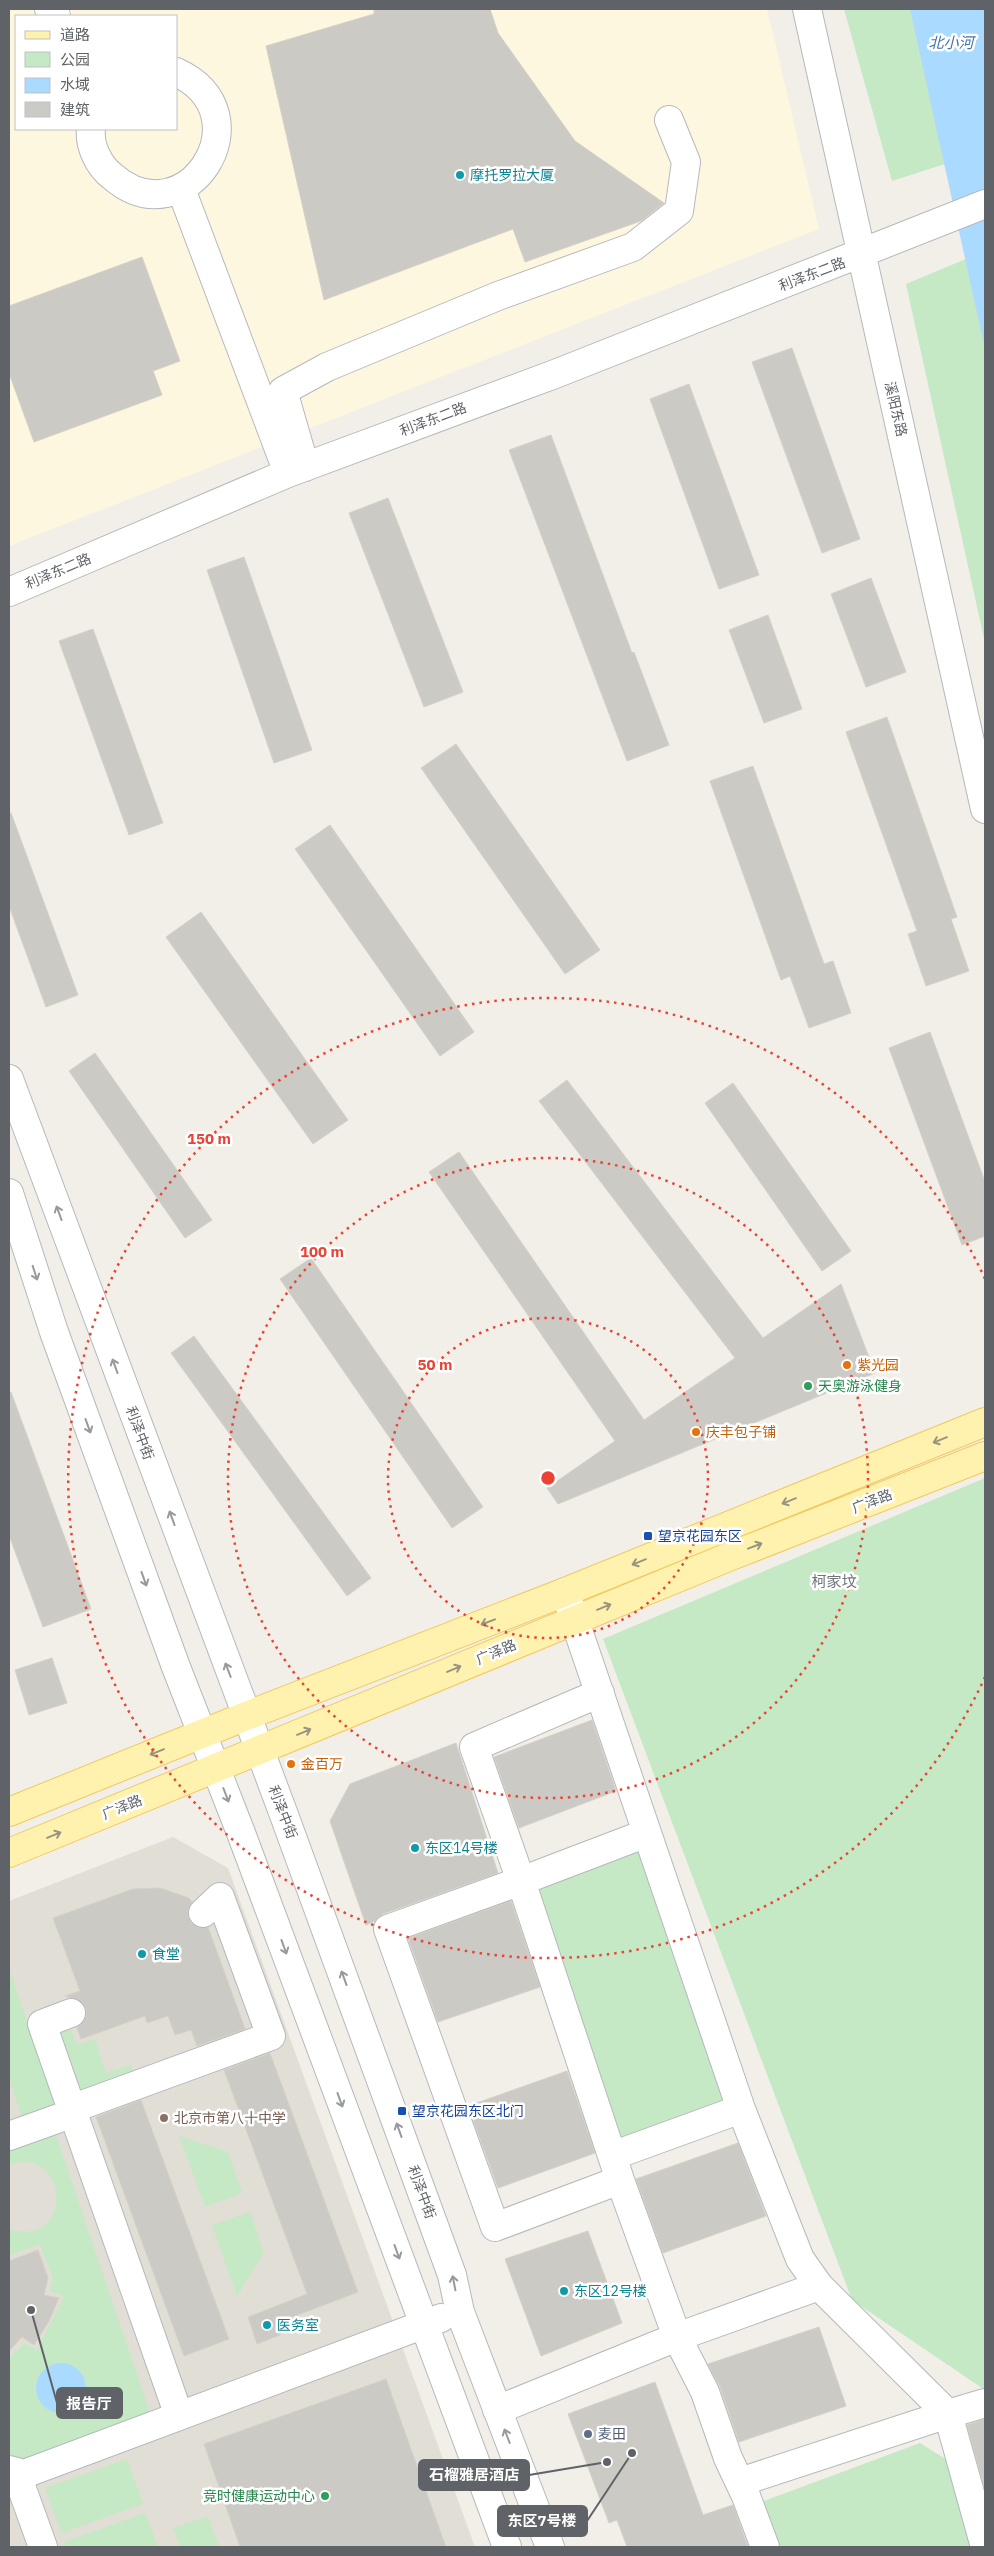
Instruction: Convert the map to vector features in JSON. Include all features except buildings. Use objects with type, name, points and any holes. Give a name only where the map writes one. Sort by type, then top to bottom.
[{"type":"main road","points":[[9,1812],[246,1716],[565,1592],[985,1422]]},
{"type":"main road","name":"广泽路","points":[[9,1853],[575,1619],[985,1456]]},
{"type":"street","name":"溪阳东路","points":[[807,9],[985,809]]},
{"type":"street","points":[[91,130],[95,153],[106,171],[121,185],[140,193],[161,194],[181,189],[198,176],[211,160],[217,140],[216,119],[209,99],[196,83],[178,73]]},
{"type":"street","points":[[296,470],[283,391],[327,367],[462,311],[633,247],[679,211],[686,162],[669,120]]},
{"type":"street","points":[[181,189],[296,470]]},
{"type":"street","name":"利泽东二路","points":[[9,592],[296,470],[862,255],[985,204]]},
{"type":"street","name":"利泽中街","points":[[9,1079],[452,2275],[460,2312],[550,2547]]},
{"type":"street","points":[[9,1193],[54,1332],[202,1734],[507,2547]]},
{"type":"street","points":[[565,1592],[741,2109],[800,2260],[818,2286],[948,2414],[985,2547]]},
{"type":"street","points":[[600,1693],[474,1747],[521,1881],[616,2168],[677,2338],[705,2392],[728,2458],[740,2482],[765,2547]]},
{"type":"street","points":[[647,1833],[388,1929],[495,2227],[741,2109]]},
{"type":"street","points":[[9,2136],[65,2116],[71,2109],[271,2036],[220,1896],[203,1913]]},
{"type":"street","points":[[71,2013],[42,2024],[179,2416]]},
{"type":"street","points":[[497,2410],[677,2338],[818,2286]]},
{"type":"street","points":[[43,2547],[16,2472],[179,2416],[460,2312]]},
{"type":"street","points":[[740,2482],[985,2403]]},
{"type":"shaded area","points":[[9,9],[767,9],[819,229],[9,546]]},
{"type":"shaded area","name":"北京市第八十中学","points":[[173,1837],[228,1868],[475,2547],[9,2547],[9,1901]]},
{"type":"green space","points":[[844,9],[985,9],[985,151],[892,181]]},
{"type":"green space","points":[[985,251],[985,643],[906,284]]},
{"type":"green space","points":[[985,1478],[985,2390],[852,2300],[603,1639]]},
{"type":"green space","points":[[643,1838],[734,2109],[623,2150],[524,1883]]},
{"type":"green space","points":[[9,1968],[56,2108],[23,2120],[9,2079]]},
{"type":"green space","points":[[70,2027],[77,2045],[95,2039],[106,2073],[131,2065],[135,2074],[75,2094],[54,2032]]},
{"type":"green space","points":[[55,2132],[150,2413],[20,2461],[9,2460],[9,2358],[24,2343],[37,2350],[64,2296],[49,2291],[53,2279],[40,2244],[9,2255],[9,2229],[30,2231],[45,2225],[54,2212],[56,2197],[53,2181],[44,2169],[29,2162],[9,2165],[9,2150]],"holes":[[[53,2364],[86,2384],[83,2400],[35,2389],[40,2374]]]},
{"type":"green space","points":[[179,2136],[228,2152],[242,2193],[205,2207]]},
{"type":"green space","points":[[250,2212],[264,2253],[237,2296],[212,2225]]},
{"type":"green space","points":[[920,2443],[971,2475],[985,2547],[778,2547],[761,2502]]},
{"type":"green space","points":[[127,2459],[143,2504],[62,2533],[45,2488]]},
{"type":"green space","points":[[145,2513],[158,2547],[66,2547],[64,2542]]},
{"type":"green space","points":[[208,2516],[219,2547],[180,2547],[173,2528]]},
{"type":"water","name":"北小河","points":[[910,9],[985,9],[985,349]]},
{"type":"water","points":[[56,2363],[66,2363],[79,2370],[86,2383],[86,2393],[79,2406],[66,2413],[56,2413],[47,2409],[40,2402],[36,2393],[36,2383],[40,2374],[47,2367]]},
{"type":"place","name":"摩托罗拉大厦","points":[[460,175]]},
{"type":"place","name":"紫光园","points":[[847,1365]]},
{"type":"place","name":"天奥游泳健身","points":[[808,1386]]},
{"type":"place","name":"庆丰包子铺","points":[[696,1432]]},
{"type":"place","name":"望京花园东区","points":[[648,1536]]},
{"type":"place","name":"金百万","points":[[291,1764]]},
{"type":"place","name":"东区14号楼","points":[[415,1848]]},
{"type":"place","name":"食堂","points":[[142,1954]]},
{"type":"place","name":"望京花园东区北门","points":[[402,2111]]},
{"type":"place","name":"北京市第八十中学","points":[[164,2118]]},
{"type":"place","name":"东区12号楼","points":[[564,2291]]},
{"type":"place","name":"报告厅","points":[[31,2310]]},
{"type":"place","name":"医务室","points":[[267,2325]]},
{"type":"place","name":"麦田","points":[[588,2434]]},
{"type":"place","name":"东区7号楼","points":[[632,2453]]},
{"type":"place","name":"石榴雅居酒店","points":[[607,2462]]},
{"type":"place","name":"竞时健康运动中心","points":[[325,2496]]},
{"type":"district","name":"柯家坟","points":[[834,1581]]}]
